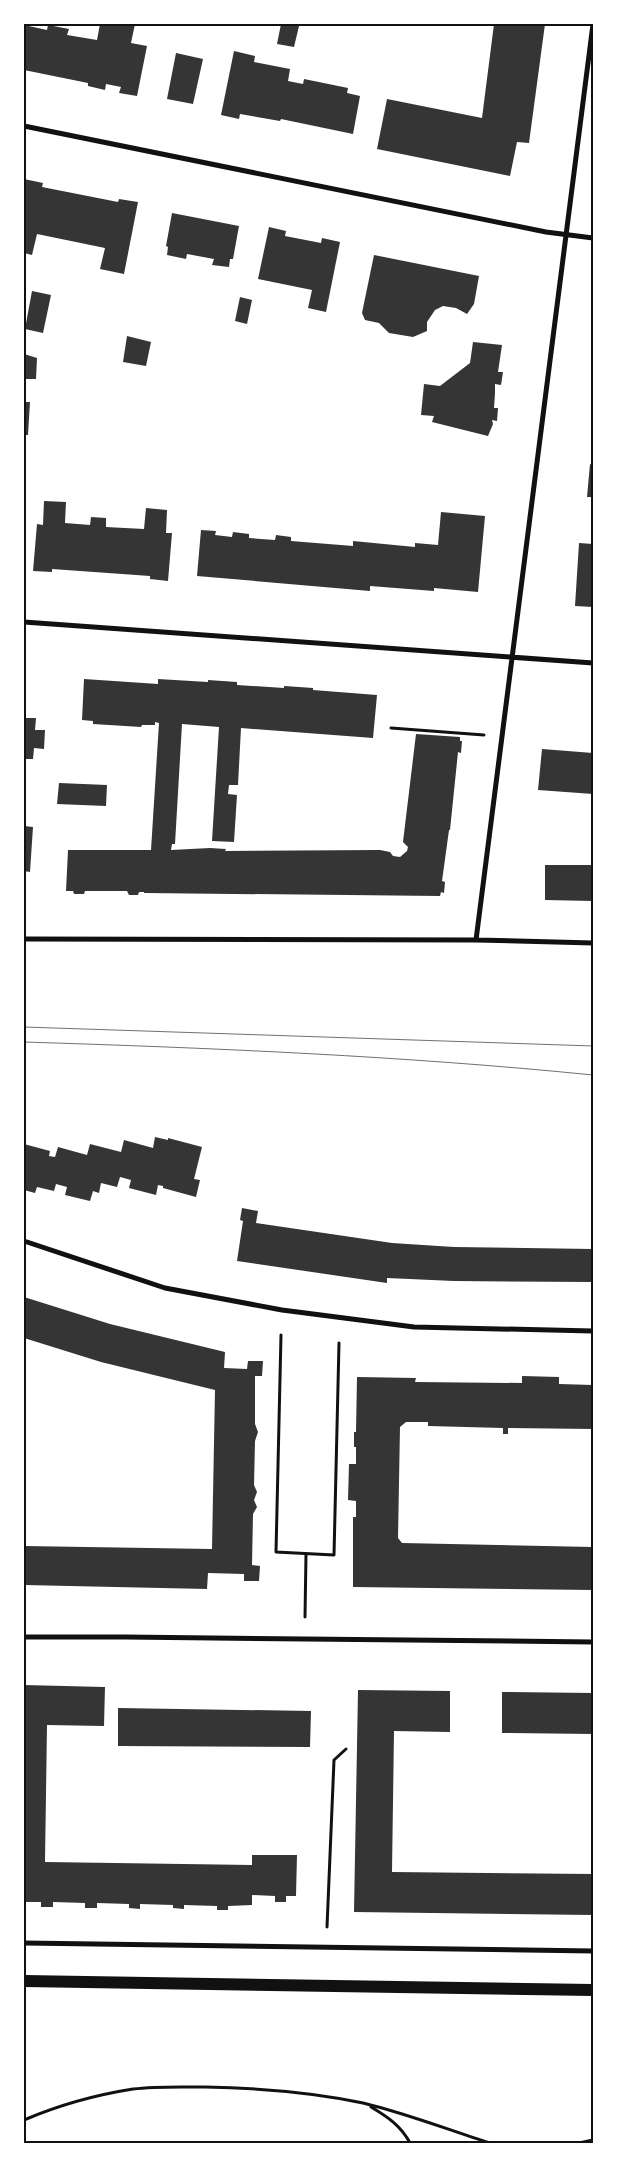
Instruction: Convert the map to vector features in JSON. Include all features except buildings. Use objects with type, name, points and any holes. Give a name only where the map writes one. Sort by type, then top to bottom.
[{"type":"main road","points":[[24,1981],[593,1990]]},
{"type":"street","points":[[476,940],[593,24]]},
{"type":"street","points":[[24,126],[566,235],[593,238]]},
{"type":"street","points":[[24,622],[593,663]]},
{"type":"street","points":[[24,939],[476,940],[593,943]]},
{"type":"street","points":[[24,1241],[165,1288],[282,1310],[414,1327],[593,1331]]},
{"type":"street","points":[[24,1638],[125,1636],[593,1642]]},
{"type":"street","points":[[24,1943],[593,1951]]},
{"type":"path","points":[[392,728],[484,735]]},
{"type":"path","points":[[281,1336],[276,1552],[334,1555],[339,1344]]},
{"type":"path","points":[[305,1616],[306,1554]]},
{"type":"path","points":[[327,1927],[334,1760],[346,1749]]},
{"type":"path","points":[[24,2120],[55,2107],[100,2095],[160,2087],[246,2088],[311,2094],[365,2104],[490,2143]]},
{"type":"path","points":[[365,2104],[390,2118],[402,2129],[410,2143]]},
{"type":"path","points":[[579,2143],[593,2140]]},
{"type":"tram line","points":[[24,1027],[593,1046]]},
{"type":"tram line","points":[[24,1042],[309,1054],[522,1068],[593,1075]]}]
